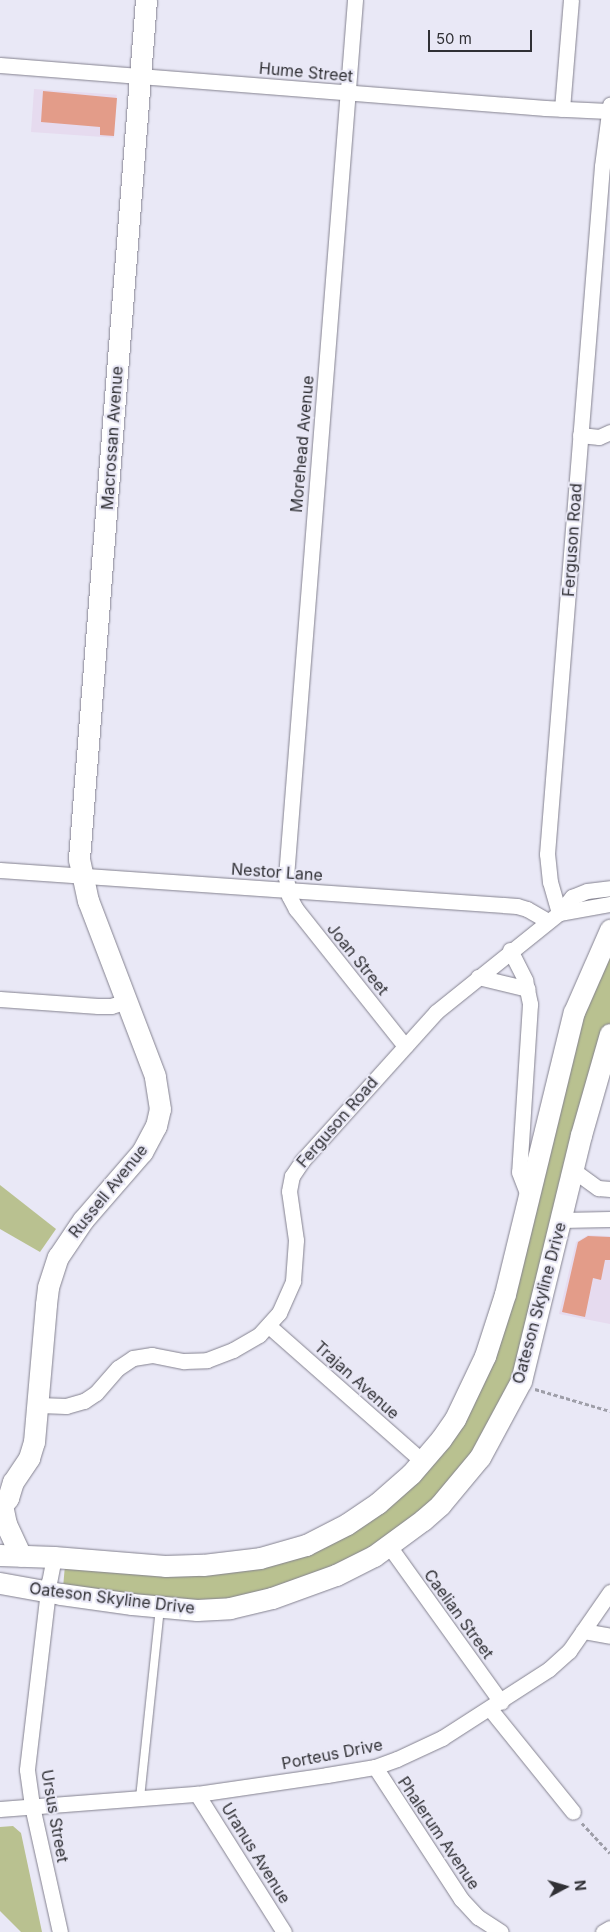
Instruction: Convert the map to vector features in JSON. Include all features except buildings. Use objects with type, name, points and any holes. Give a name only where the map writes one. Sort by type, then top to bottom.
[{"type":"main road","name":"Macrossan Avenue","points":[[81,876],[79,859],[84,780],[146,0]]},
{"type":"main road","name":"Russell Avenue","points":[[4,1496],[32,1450],[39,1405],[47,1295],[58,1257],[83,1220],[142,1152],[153,1135],[159,1118],[158,1088],[88,901],[81,876]]},
{"type":"main road","name":"Oateson Skyline Drive","points":[[0,1555],[54,1556],[183,1566],[224,1564],[275,1555],[306,1545],[347,1524],[397,1488],[422,1461],[455,1419],[485,1356],[505,1294],[574,1012],[610,930]]},
{"type":"main road","name":"Oateson Skyline Drive","points":[[0,1582],[48,1592],[160,1607],[198,1610],[248,1605],[294,1592],[336,1576],[389,1546],[440,1505],[469,1471],[489,1442],[521,1381],[573,1170],[610,1034]]},
{"type":"main road","points":[[4,1496],[6,1524],[21,1556]]},
{"type":"street","name":"Morehead Avenue","points":[[288,891],[286,869],[355,0]]},
{"type":"street","points":[[562,109],[571,0]]},
{"type":"street","name":"Hume Street","points":[[0,65],[562,109],[609,108]]},
{"type":"street","name":"Ferguson Road","points":[[553,917],[547,854],[580,436],[606,166],[609,108]]},
{"type":"street","points":[[580,436],[599,437],[610,432]]},
{"type":"street","name":"Nestor Lane","points":[[0,870],[517,906],[553,917]]},
{"type":"street","name":"Ferguson Road","points":[[39,1405],[66,1406],[84,1401],[96,1393],[118,1368],[134,1358],[152,1355],[184,1361],[207,1360],[247,1343],[269,1326],[289,1293],[295,1267],[296,1240],[289,1191],[292,1176],[302,1161],[436,1012],[553,917],[572,897],[578,894],[610,888]]},
{"type":"street","name":"Joan Street","points":[[288,891],[296,909],[405,1046]]},
{"type":"street","name":"Ferguson Road","points":[[553,917],[610,904]]},
{"type":"street","points":[[510,950],[528,989],[530,1015],[519,1172],[528,1195]]},
{"type":"street","points":[[478,977],[528,989]]},
{"type":"street","points":[[0,999],[106,1006],[126,1001]]},
{"type":"street","points":[[573,1170],[598,1188],[610,1189]]},
{"type":"street","points":[[561,1220],[610,1219]]},
{"type":"street","name":"Trajan Avenue","points":[[269,1326],[422,1461]]},
{"type":"street","name":"Caelian Street","points":[[389,1546],[495,1705],[574,1812]]},
{"type":"street","name":"Ursus Street","points":[[54,1556],[48,1592],[28,1770],[32,1806],[60,1932]]},
{"type":"street","name":"Porteus Drive","points":[[0,1809],[197,1794],[374,1767],[418,1750],[495,1705],[548,1669],[569,1651],[610,1592]]},
{"type":"street","points":[[583,1631],[610,1636]]},
{"type":"street","name":"Phalerum Avenue","points":[[374,1767],[461,1899],[478,1917],[502,1932]]},
{"type":"street","name":"Uranus Avenue","points":[[197,1794],[284,1932]]},
{"type":"street","points":[[603,1932],[610,1928]]},
{"type":"lane","points":[[140,1798],[160,1607]]},
{"type":"lane","name":"Phalerum Avenue","points":[[478,1917],[486,1932]]},
{"type":"path","points":[[521,1381],[536,1389],[610,1411]]},
{"type":"path","points":[[574,1812],[586,1830],[610,1853]]},
{"type":"shaded area","points":[[34,89],[117,95],[114,138],[31,132]]},
{"type":"shaded area","points":[[588,1235],[610,1236],[610,1324],[559,1314],[576,1242]]},
{"type":"green space","points":[[610,939],[610,1023],[521,1369],[483,1444],[425,1514],[349,1564],[220,1604],[63,1588],[65,1565],[300,1553],[452,1431],[560,1083]]},
{"type":"green space","points":[[0,1185],[56,1229],[40,1252],[0,1229]]},
{"type":"green space","points":[[13,1826],[21,1833],[42,1932],[21,1932],[0,1911],[0,1827]]}]
